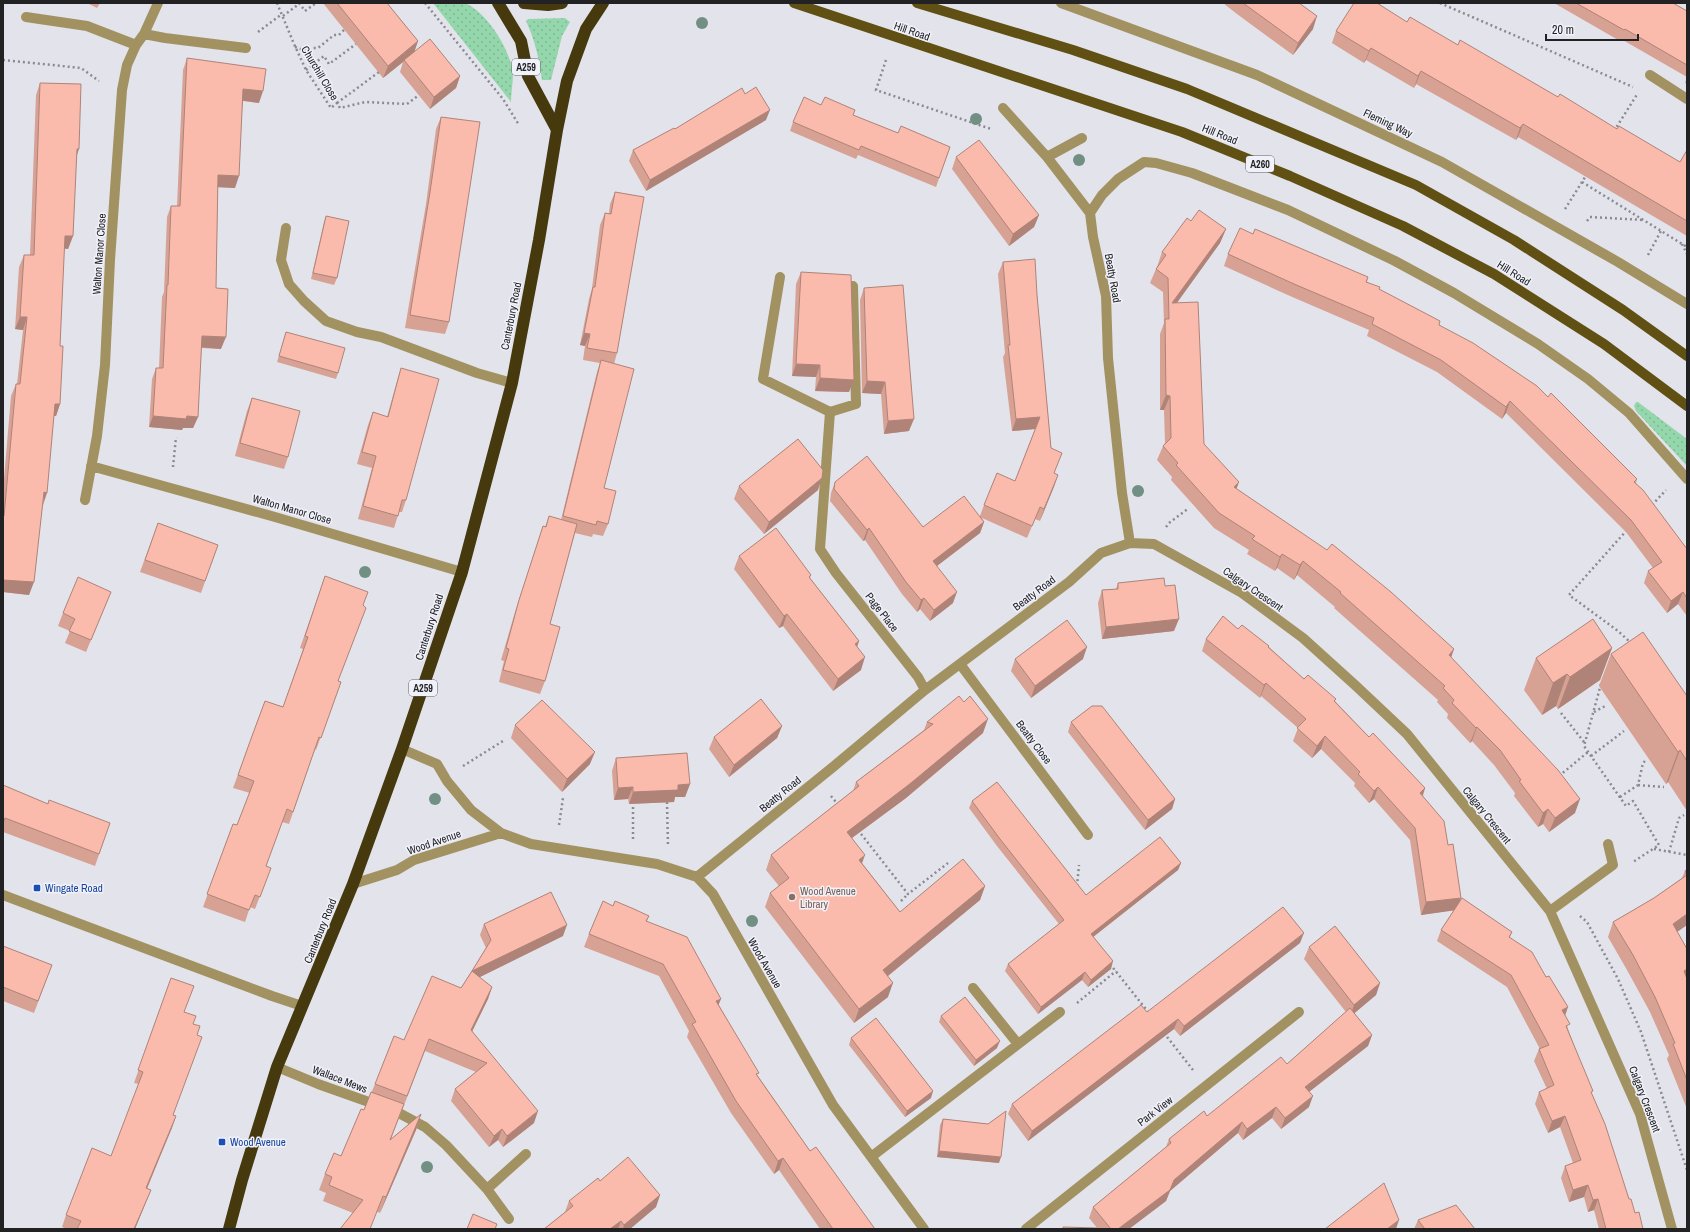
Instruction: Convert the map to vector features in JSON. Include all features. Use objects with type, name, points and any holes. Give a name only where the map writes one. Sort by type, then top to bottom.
[{"type":"highway","name":"A259","points":[[498,3],[521,41],[528,76],[557,130]]},
{"type":"highway","points":[[524,3],[562,3]]},
{"type":"highway","name":"Canterbury Road","points":[[229,1229],[242,1180],[277,1067],[353,884],[402,748],[462,572],[512,383],[567,81],[586,29],[602,3]]},
{"type":"main road","name":"Hill Road","points":[[794,3],[1182,132],[1290,176],[1403,226],[1494,274],[1604,344],[1687,406]]},
{"type":"main road","points":[[917,3],[1073,50],[1187,89],[1416,185],[1514,240],[1623,310],[1687,356]]},
{"type":"street","name":"Walton Manor Close","points":[[85,500],[97,436],[105,365],[110,260],[122,90],[127,65],[136,45],[144,34],[158,3]]},
{"type":"street","name":"Fleming Way","points":[[1061,3],[1257,75],[1442,162],[1618,262],[1687,304]]},
{"type":"street","points":[[26,17],[86,26],[136,45]]},
{"type":"street","points":[[144,34],[246,48]]},
{"type":"street","points":[[1650,75],[1687,99]]},
{"type":"street","points":[[1004,108],[1048,157],[1090,213],[1102,195],[1118,179],[1144,162],[1156,163],[1192,173],[1288,210],[1395,261],[1454,293],[1538,344],[1588,379],[1629,413],[1687,479]]},
{"type":"street","points":[[1048,157],[1082,138]]},
{"type":"street","name":"Beatty Road","points":[[697,877],[925,690],[1069,582],[1101,553],[1130,543],[1122,493],[1108,358],[1106,296],[1093,237],[1090,213]]},
{"type":"street","points":[[286,228],[281,260],[289,284],[304,301],[326,321],[357,332],[381,337],[477,373],[512,383]]},
{"type":"street","points":[[780,277],[763,379],[830,412],[856,404],[853,286]]},
{"type":"street","name":"Page Place","points":[[830,412],[820,549],[836,573],[918,677],[925,690]]},
{"type":"street","name":"Walton Manor Close","points":[[91,466],[275,516],[462,572]]},
{"type":"street","name":"Calgary Crescent","points":[[1130,543],[1154,544],[1181,558],[1242,593],[1302,638],[1407,734],[1550,911],[1640,1114],[1672,1229]]},
{"type":"street","name":"Beatty Close","points":[[960,664],[1088,834]]},
{"type":"street","name":"Wood Avenue","points":[[402,748],[437,764],[447,781],[471,810],[501,833],[531,844],[657,864],[697,877],[713,894],[833,1105],[924,1229]]},
{"type":"street","name":"Wood Avenue","points":[[353,884],[396,870],[414,860],[501,833]]},
{"type":"street","points":[[1550,911],[1613,864],[1608,844]]},
{"type":"street","points":[[3,895],[302,1006]]},
{"type":"street","points":[[973,988],[1018,1044]]},
{"type":"street","points":[[871,1157],[1060,1012]]},
{"type":"street","name":"Park View","points":[[1026,1229],[1299,1012]]},
{"type":"street","name":"Wallace Mews","points":[[277,1067],[340,1093],[397,1112],[425,1127],[446,1145],[487,1189],[509,1219]]},
{"type":"street","points":[[487,1189],[526,1154]]},
{"type":"path","name":"Churchill Close","points":[[277,3],[306,70],[331,108],[337,103],[340,108],[365,102],[407,104],[419,96]]},
{"type":"path","points":[[283,16],[299,3],[305,11],[316,3]]},
{"type":"path","points":[[425,3],[503,99],[519,125]]},
{"type":"path","points":[[1440,3],[1640,90]]},
{"type":"path","points":[[295,46],[306,51],[313,48],[318,48],[334,35],[339,35],[344,30]]},
{"type":"path","points":[[306,70],[324,56],[330,64],[356,44]]},
{"type":"path","points":[[3,60],[81,68],[99,81]]},
{"type":"path","points":[[886,60],[876,90],[971,121],[996,131]]},
{"type":"path","points":[[337,103],[378,72]]},
{"type":"path","points":[[1611,136],[1650,75]]},
{"type":"path","points":[[1564,210],[1590,169]]},
{"type":"path","points":[[1582,182],[1687,246]]},
{"type":"path","points":[[1586,223],[1590,216],[1644,220]]},
{"type":"path","points":[[1646,259],[1661,231]]},
{"type":"path","points":[[1682,243],[1687,254]]},
{"type":"path","points":[[172,474],[176,438]]},
{"type":"path","points":[[1650,506],[1666,490]]},
{"type":"path","points":[[1165,529],[1169,523],[1189,508]]},
{"type":"path","points":[[1630,528],[1569,594],[1618,631],[1633,645]]},
{"type":"path","points":[[1602,680],[1584,746],[1626,806],[1633,801],[1659,845],[1626,867],[1613,864]]},
{"type":"path","points":[[1593,712],[1607,705]]},
{"type":"path","points":[[1561,713],[1585,743]]},
{"type":"path","points":[[1591,756],[1624,731]]},
{"type":"path","points":[[463,766],[503,741]]},
{"type":"path","points":[[1556,779],[1588,752]]},
{"type":"path","points":[[1620,797],[1638,784],[1643,763],[1646,760]]},
{"type":"path","points":[[1638,784],[1664,788]]},
{"type":"path","points":[[828,792],[842,810]]},
{"type":"path","points":[[559,825],[563,798]]},
{"type":"path","points":[[667,802],[668,847]]},
{"type":"path","points":[[632,842],[633,805]]},
{"type":"path","points":[[1669,852],[1679,818],[1684,815]]},
{"type":"path","points":[[856,828],[908,894]]},
{"type":"path","points":[[1654,849],[1687,855]]},
{"type":"path","points":[[901,900],[948,863]]},
{"type":"path","points":[[1076,888],[1079,865]]},
{"type":"path","points":[[1577,913],[1587,922],[1615,973],[1641,1032],[1687,1170]]},
{"type":"path","points":[[1106,959],[1150,1015]]},
{"type":"path","points":[[1060,1012],[1075,1005],[1116,971]]},
{"type":"path","points":[[1159,1027],[1194,1070]]},
{"type":"green space","points":[[456,2],[467,4],[475,9],[490,24],[503,44],[511,65],[513,74],[511,102],[433,3]]},
{"type":"green space","points":[[565,18],[570,22],[562,36],[551,80],[542,80],[540,65],[532,35],[526,21],[528,19]]},
{"type":"green space","points":[[1636,402],[1687,439],[1687,466],[1636,411],[1634,406]]},
{"type":"building","points":[[337,3],[387,3],[418,41],[388,66]]},
{"type":"building","points":[[1243,3],[1299,3],[1317,16],[1298,43]]},
{"type":"building","points":[[1354,3],[1377,3],[1407,22],[1410,17],[1458,45],[1460,40],[1558,97],[1560,94],[1617,129],[1619,126],[1680,162],[1687,150],[1687,221],[1523,124],[1520,128],[1421,71],[1418,76],[1371,48],[1369,51],[1336,31]]},
{"type":"building","points":[[1576,3],[1673,3],[1687,11],[1687,65],[1625,29],[1624,30]]},
{"type":"building","points":[[430,39],[460,76],[434,97],[404,60]]},
{"type":"building","points":[[187,58],[266,69],[263,91],[243,89],[239,176],[218,175],[216,288],[228,289],[226,337],[202,336],[198,417],[187,416],[186,419],[153,416],[156,368],[163,368],[171,206],[180,206]]},
{"type":"building","points":[[40,83],[81,84],[79,149],[77,149],[73,236],[65,236],[60,346],[63,346],[60,404],[55,404],[47,493],[44,492],[34,582],[3,580],[3,515],[4,516],[16,384],[20,384],[27,317],[20,317],[24,255],[34,255]]},
{"type":"building","points":[[756,87],[770,110],[650,180],[633,150],[674,128],[675,129],[742,88],[745,94]]},
{"type":"building","points":[[804,97],[821,105],[825,97],[855,110],[853,115],[898,133],[901,126],[950,147],[939,178],[861,146],[859,150],[793,122]]},
{"type":"building","points":[[441,117],[480,122],[449,322],[410,315]]},
{"type":"building","points":[[979,140],[1039,215],[1013,234],[956,157]]},
{"type":"building","points":[[615,192],[644,197],[617,353],[587,348],[590,334],[584,333],[593,287],[595,287],[605,213],[611,214]]},
{"type":"building","points":[[1199,210],[1226,229],[1172,303],[1198,302],[1204,444],[1239,482],[1234,487],[1327,550],[1332,544],[1391,592],[1454,649],[1449,655],[1558,770],[1580,799],[1555,818],[1548,809],[1543,813],[1519,781],[1521,780],[1500,750],[1452,703],[1454,700],[1443,688],[1445,686],[1340,593],[1341,592],[1303,561],[1300,565],[1282,554],[1280,557],[1252,539],[1255,536],[1219,513],[1176,465],[1178,463],[1163,446],[1171,438],[1170,396],[1166,395],[1165,319],[1169,319],[1168,278],[1156,269],[1166,255],[1162,252],[1187,218],[1191,221]]},
{"type":"building","points":[[326,216],[349,221],[337,278],[313,273]]},
{"type":"building","points":[[1240,228],[1253,234],[1255,229],[1368,277],[1366,282],[1380,287],[1379,289],[1440,321],[1439,325],[1473,343],[1537,386],[1548,397],[1551,393],[1637,479],[1634,482],[1643,490],[1687,549],[1687,598],[1683,592],[1671,601],[1648,571],[1662,562],[1631,520],[1510,401],[1506,407],[1441,360],[1372,324],[1374,318],[1228,254]]},
{"type":"building","points":[[1035,259],[1051,448],[1062,453],[1054,473],[1058,475],[1044,509],[1040,507],[1032,526],[984,505],[997,473],[1015,481],[1040,417],[1016,419],[1008,345],[1010,345],[1003,262]]},
{"type":"building","points":[[801,272],[851,275],[854,380],[820,378],[820,365],[796,364]]},
{"type":"building","points":[[903,285],[914,419],[888,421],[885,382],[867,381],[864,288]]},
{"type":"building","points":[[286,332],[345,348],[338,373],[279,356]]},
{"type":"building","points":[[601,360],[634,369],[604,488],[616,491],[608,524],[597,521],[596,525],[563,516]]},
{"type":"building","points":[[401,368],[439,379],[406,500],[402,500],[398,516],[363,506],[376,456],[362,452],[373,412],[388,417]]},
{"type":"building","points":[[252,398],[300,411],[288,457],[240,443]]},
{"type":"building","points":[[798,439],[823,470],[822,478],[769,522],[739,486]]},
{"type":"building","points":[[867,456],[923,527],[964,496],[984,522],[933,561],[957,592],[934,610],[924,598],[921,600],[906,582],[869,528],[867,530],[834,489],[835,482]]},
{"type":"building","points":[[549,516],[577,524],[550,624],[560,627],[545,681],[503,670],[509,649],[506,648],[519,600],[543,526],[546,527]]},
{"type":"building","points":[[158,523],[218,545],[205,581],[145,560]]},
{"type":"building","points":[[776,528],[811,575],[809,577],[859,641],[855,644],[865,657],[838,679],[787,614],[784,616],[739,556]]},
{"type":"building","points":[[325,576],[368,592],[363,605],[366,608],[338,681],[341,682],[321,738],[319,737],[293,812],[287,809],[266,866],[271,868],[260,897],[255,895],[249,910],[207,894],[233,824],[237,825],[254,781],[238,775],[252,736],[265,701],[283,707],[308,637],[305,636]]},
{"type":"building","points":[[78,577],[111,592],[91,640],[69,631],[75,619],[63,613]]},
{"type":"building","points":[[1164,578],[1165,586],[1175,585],[1179,619],[1106,627],[1102,590],[1118,589],[1118,583]]},
{"type":"building","points":[[1223,616],[1238,629],[1242,625],[1269,646],[1268,647],[1304,679],[1308,675],[1336,699],[1334,701],[1369,737],[1373,733],[1425,788],[1420,793],[1444,821],[1448,845],[1453,844],[1461,898],[1426,902],[1415,828],[1378,787],[1374,791],[1358,774],[1360,772],[1325,736],[1317,746],[1297,728],[1306,719],[1266,683],[1264,685],[1206,639]]},
{"type":"building","points":[[1593,619],[1612,648],[1570,677],[1567,674],[1553,683],[1536,658]]},
{"type":"building","points":[[1067,620],[1087,647],[1035,686],[1015,659]]},
{"type":"building","points":[[1643,632],[1687,696],[1687,761],[1680,750],[1678,752],[1611,654]]},
{"type":"building","points":[[959,696],[964,702],[970,696],[988,719],[911,783],[847,832],[865,855],[859,860],[900,912],[963,859],[985,886],[883,970],[893,983],[859,1009],[770,893],[789,878],[771,855],[859,786],[856,782],[933,724],[927,722]]},
{"type":"building","points":[[761,699],[782,726],[734,765],[714,737]]},
{"type":"building","points":[[542,700],[595,752],[567,779],[515,725]]},
{"type":"building","points":[[1092,706],[1102,706],[1175,799],[1148,820],[1071,722]]},
{"type":"building","points":[[687,753],[690,784],[678,785],[678,790],[633,792],[633,787],[618,788],[616,758]]},
{"type":"building","points":[[997,782],[1086,895],[1160,837],[1181,863],[1091,934],[1113,961],[1091,980],[1085,972],[1041,1007],[1008,964],[1064,920],[972,801]]},
{"type":"building","points":[[3,785],[48,804],[49,800],[110,823],[99,854],[5,818],[3,823]]},
{"type":"building","points":[[1687,875],[1687,914],[1673,924],[1687,949],[1687,969],[1684,971],[1687,979],[1687,1080],[1673,1044],[1675,1043],[1655,997],[1633,955],[1613,922],[1654,898]]},
{"type":"building","points":[[551,892],[567,925],[472,971],[491,940],[484,924]]},
{"type":"building","points":[[1462,898],[1512,932],[1509,937],[1532,952],[1546,977],[1549,976],[1568,1007],[1562,1010],[1570,1024],[1566,1026],[1593,1091],[1591,1092],[1605,1124],[1629,1199],[1631,1199],[1635,1213],[1639,1212],[1643,1229],[1606,1229],[1598,1199],[1593,1200],[1588,1185],[1573,1190],[1565,1166],[1581,1160],[1565,1116],[1552,1121],[1539,1092],[1554,1085],[1539,1049],[1549,1045],[1511,975],[1441,930]]},
{"type":"building","points":[[603,901],[613,906],[615,901],[634,909],[649,916],[646,921],[687,937],[721,999],[716,1001],[759,1073],[756,1074],[810,1151],[816,1147],[875,1229],[833,1229],[783,1158],[778,1161],[736,1101],[692,1024],[696,1022],[663,964],[589,934]]},
{"type":"building","points":[[1283,907],[1304,933],[1184,1026],[1178,1019],[1032,1131],[1012,1104],[1141,1005],[1147,1012]]},
{"type":"building","points":[[1335,926],[1380,983],[1354,1005],[1309,947]]},
{"type":"building","points":[[3,946],[52,965],[38,1001],[3,987]]},
{"type":"building","points":[[472,971],[492,987],[471,1030],[538,1111],[507,1136],[502,1129],[494,1136],[455,1089],[487,1063],[429,1039],[407,1096],[375,1084],[394,1036],[404,1040],[432,976],[461,988]]},
{"type":"building","points":[[171,978],[194,986],[184,1012],[196,1016],[193,1024],[200,1026],[197,1035],[202,1037],[173,1115],[176,1116],[146,1188],[151,1190],[134,1229],[77,1229],[81,1221],[66,1215],[92,1148],[111,1156],[143,1072],[138,1070]]},
{"type":"building","points":[[965,997],[1000,1041],[976,1060],[941,1016]]},
{"type":"building","points":[[1350,1008],[1372,1035],[1305,1087],[1313,1096],[1285,1118],[1276,1107],[1247,1129],[1242,1122],[1174,1180],[1170,1190],[1118,1229],[1111,1229],[1093,1207],[1171,1143],[1169,1139],[1204,1111],[1207,1116],[1281,1057],[1287,1064]]},
{"type":"building","points":[[876,1018],[933,1091],[907,1111],[851,1038]]},
{"type":"building","points":[[371,1092],[404,1104],[390,1140],[421,1114],[386,1197],[383,1196],[370,1229],[340,1229],[363,1200],[329,1185],[332,1177],[325,1174],[334,1153],[341,1156],[361,1109],[364,1110]]},
{"type":"building","points":[[1006,1111],[1001,1157],[939,1151],[943,1119],[988,1124]]},
{"type":"building","points":[[628,1157],[660,1195],[624,1225],[621,1221],[610,1229],[544,1229],[573,1206],[569,1201],[598,1178],[600,1181]]},
{"type":"building","points":[[1384,1183],[1399,1220],[1387,1229],[1325,1229]]},
{"type":"building","points":[[1456,1205],[1475,1229],[1425,1229],[1418,1220]]},
{"type":"building","points":[[473,1214],[497,1224],[495,1229],[467,1229]]},
{"type":"building","points":[[1063,1227],[1097,1228],[1097,1229],[1063,1229]]},
{"type":"place","name":"Wingate Road","points":[[37,888]]},
{"type":"place","name":"Wood Avenue Library","points":[[792,897]]},
{"type":"place","name":"Wood Avenue","points":[[222,1142]]}]
